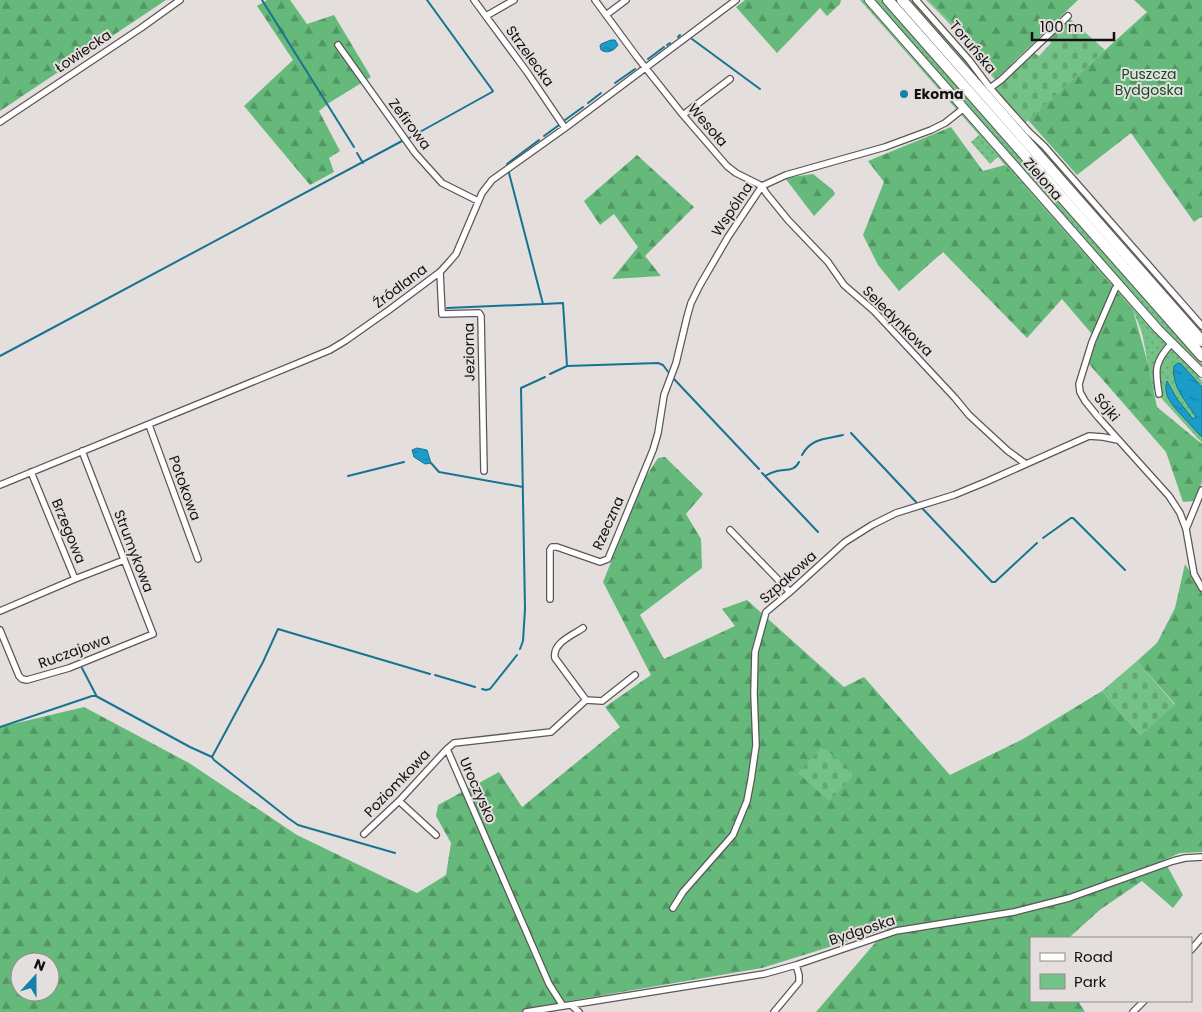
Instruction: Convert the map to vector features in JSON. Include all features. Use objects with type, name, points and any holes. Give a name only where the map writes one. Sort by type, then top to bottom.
[{"type":"highway","points":[[888,0],[1202,356]]},
{"type":"highway","points":[[902,0],[1202,341]]},
{"type":"street","name":"Łowiecka","points":[[0,122],[180,0]]},
{"type":"street","name":"Strzelecka","points":[[474,0],[566,128]]},
{"type":"street","points":[[486,16],[514,0]]},
{"type":"street","name":"Wesoła","points":[[595,0],[682,115],[727,166],[736,173],[762,186]]},
{"type":"street","points":[[606,15],[626,0]]},
{"type":"street","name":"Źródlana","points":[[0,485],[336,347],[440,272],[459,247],[478,201],[492,180],[566,128],[736,0]]},
{"type":"street","name":"Zielona","points":[[869,0],[1119,284],[1202,373]]},
{"type":"street","name":"Toruńska","points":[[916,0],[969,60],[990,88]]},
{"type":"street","points":[[990,88],[1001,80],[1068,16]]},
{"type":"street","name":"Zefirowa","points":[[338,45],[415,153],[442,183],[478,201]]},
{"type":"street","points":[[682,115],[730,79]]},
{"type":"street","name":"Zielona","points":[[990,88],[1044,146],[1202,326]]},
{"type":"street","name":"Wspólna","points":[[653,450],[658,433],[664,395],[676,363],[691,303],[728,237],[762,186],[795,173],[885,148],[945,123],[964,108]]},
{"type":"street","name":"Seledynkowa","points":[[762,186],[788,220],[828,262],[844,285],[874,311],[969,415],[1008,451],[1026,464]]},
{"type":"street","name":"Jeziorna","points":[[440,272],[442,314],[479,313],[482,316],[484,471]]},
{"type":"street","name":"Sójki","points":[[1119,284],[1115,289],[1092,342],[1079,384],[1080,392],[1085,401],[1118,440],[1169,496],[1180,513],[1186,529],[1194,574],[1202,588]]},
{"type":"street","points":[[1159,394],[1156,371],[1158,363],[1160,357],[1172,343]]},
{"type":"street","name":"Potokowa","points":[[149,425],[198,559]]},
{"type":"street","name":"Szpakowa","points":[[674,908],[683,892],[733,835],[743,811],[752,780],[756,746],[755,652],[766,612],[845,542],[896,513],[954,495],[1089,436],[1118,440]]},
{"type":"street","name":"Rzeczna","points":[[550,599],[550,550],[552,547],[600,562],[608,559],[653,450]]},
{"type":"street","name":"Strumykowa","points":[[82,451],[154,634],[128,644]]},
{"type":"street","name":"Brzegowa","points":[[31,472],[75,579],[124,560]]},
{"type":"street","points":[[1186,529],[1202,490]]},
{"type":"street","points":[[730,530],[790,592]]},
{"type":"street","points":[[0,611],[75,579]]},
{"type":"street","points":[[584,628],[557,646],[554,658],[586,700],[602,701],[635,675]]},
{"type":"street","name":"Ruczajowa","points":[[0,630],[19,676],[27,680],[69,668],[128,644]]},
{"type":"street","name":"Uroczysko","points":[[563,1006],[549,984],[447,749],[454,744],[551,732],[586,700]]},
{"type":"street","name":"Poziomkowa","points":[[364,834],[399,801],[447,749]]},
{"type":"street","points":[[399,801],[436,835]]},
{"type":"street","name":"Bydgoska","points":[[526,1012],[764,974],[896,932],[1014,912],[1082,894],[1173,861],[1202,856]]},
{"type":"street","points":[[1192,949],[1202,937]]},
{"type":"street","points":[[773,1012],[799,982],[796,965]]},
{"type":"street","points":[[1134,1012],[1143,1002]]},
{"type":"street","points":[[571,1005],[579,1012]]},
{"type":"green space","points":[[0,0],[166,0],[0,111]]},
{"type":"green space","points":[[267,0],[290,0],[307,24],[334,15],[371,77],[319,111],[340,151],[329,158],[334,172],[310,185],[244,106],[293,60],[257,6]]},
{"type":"green space","points":[[745,0],[841,0],[840,4],[827,16],[820,8],[777,53],[736,7]]},
{"type":"green space","points":[[860,0],[882,0],[1202,363],[1202,368],[1197,375],[1202,381],[1202,443],[1153,389],[1142,333],[1133,310],[998,157],[990,164],[971,142],[979,135]]},
{"type":"green space","points":[[909,0],[914,0],[1202,328],[1202,332]]},
{"type":"green space","points":[[926,0],[952,23],[995,80],[962,38]]},
{"type":"green space","points":[[928,0],[1078,0],[996,79],[952,23]]},
{"type":"green space","name":"Puszcza Bydgoska","points":[[1134,0],[1202,0],[1202,218],[1194,222],[1131,133],[1077,175],[1028,120],[1147,12]]},
{"type":"green space","points":[[1069,18],[1105,50],[1025,123],[995,88],[1034,53],[1039,56],[1051,43],[1049,38]]},
{"type":"green space","points":[[951,127],[983,171],[1005,165],[1133,310],[1148,364],[1157,407],[1202,444],[1202,482],[1194,501],[1183,502],[1166,452],[1088,363],[1097,340],[1062,299],[1027,338],[943,252],[899,291],[878,265],[863,235],[884,182],[868,161]]},
{"type":"green space","points":[[637,155],[694,207],[645,256],[661,276],[612,279],[638,247],[614,214],[600,225],[584,201]]},
{"type":"green space","points":[[813,174],[833,190],[835,194],[814,216],[785,178]]},
{"type":"green space","points":[[665,457],[703,494],[686,514],[701,539],[702,568],[640,615],[664,659],[735,626],[722,609],[747,600],[844,687],[864,677],[950,775],[1023,739],[1102,691],[1140,735],[1175,704],[1137,661],[1157,643],[1175,608],[1185,564],[1202,591],[1202,852],[1180,853],[1164,860],[1183,895],[1173,908],[1142,881],[1101,909],[1070,937],[1030,937],[1030,1002],[1079,1002],[1085,1012],[816,1012],[887,929],[762,968],[569,1001],[521,1012],[0,1012],[0,727],[84,707],[189,763],[297,835],[417,893],[446,875],[451,843],[436,816],[438,805],[499,772],[522,807],[620,727],[605,707],[651,675],[603,582],[645,478],[658,458]]},
{"type":"green space","points":[[1137,661],[1175,705],[1140,735],[1102,691]]},
{"type":"green space","points":[[823,746],[854,775],[829,801],[798,773]]},
{"type":"water","points":[[615,40],[618,45],[608,52],[601,50],[601,44]]},
{"type":"water","points":[[1178,363],[1202,387],[1202,437],[1177,411],[1170,402],[1166,392],[1167,381],[1177,399],[1193,419],[1196,417],[1177,387],[1174,366]]},
{"type":"water","points":[[417,448],[427,450],[431,463],[425,464],[414,457],[412,450]]},
{"type":"waterway","points":[[262,0],[354,147]]},
{"type":"waterway","points":[[409,138],[493,91],[427,0]]},
{"type":"waterway","points":[[692,39],[760,89]]},
{"type":"waterway","points":[[648,59],[664,47]]},
{"type":"waterway","points":[[615,83],[635,69]]},
{"type":"waterway","points":[[588,103],[601,93]]},
{"type":"waterway","points":[[565,120],[583,107]]},
{"type":"waterway","points":[[544,136],[559,125]]},
{"type":"waterway","points":[[507,164],[539,140]]},
{"type":"waterway","points":[[0,356],[402,141]]},
{"type":"waterway","points":[[357,153],[363,163]]},
{"type":"waterway","points":[[509,173],[543,304],[563,303],[567,366]]},
{"type":"waterway","points":[[447,308],[542,304]]},
{"type":"waterway","points":[[550,374],[567,366],[658,363],[663,365],[669,373]]},
{"type":"waterway","points":[[520,649],[523,641],[525,609],[521,388],[545,377]]},
{"type":"waterway","points":[[673,378],[759,469]]},
{"type":"waterway","points":[[851,433],[916,502]]},
{"type":"waterway","points":[[802,455],[814,442],[843,435]]},
{"type":"waterway","points":[[348,476],[404,462]]},
{"type":"waterway","points":[[762,473],[765,476],[777,471],[792,469],[799,462]]},
{"type":"waterway","points":[[431,463],[439,472],[523,487]]},
{"type":"waterway","points":[[765,476],[818,532]]},
{"type":"waterway","points":[[922,508],[992,582],[995,582],[1037,543]]},
{"type":"waterway","points":[[1043,538],[1073,518],[1125,570]]},
{"type":"waterway","points":[[0,727],[96,696],[212,757],[263,662],[278,629],[430,674]]},
{"type":"waterway","points":[[482,689],[490,689],[517,655]]},
{"type":"waterway","points":[[82,668],[96,695]]},
{"type":"waterway","points":[[435,675],[475,687]]},
{"type":"waterway","points":[[212,757],[298,825],[395,853]]},
{"type":"place","name":"Ekoma","points":[[904,94]]}]
